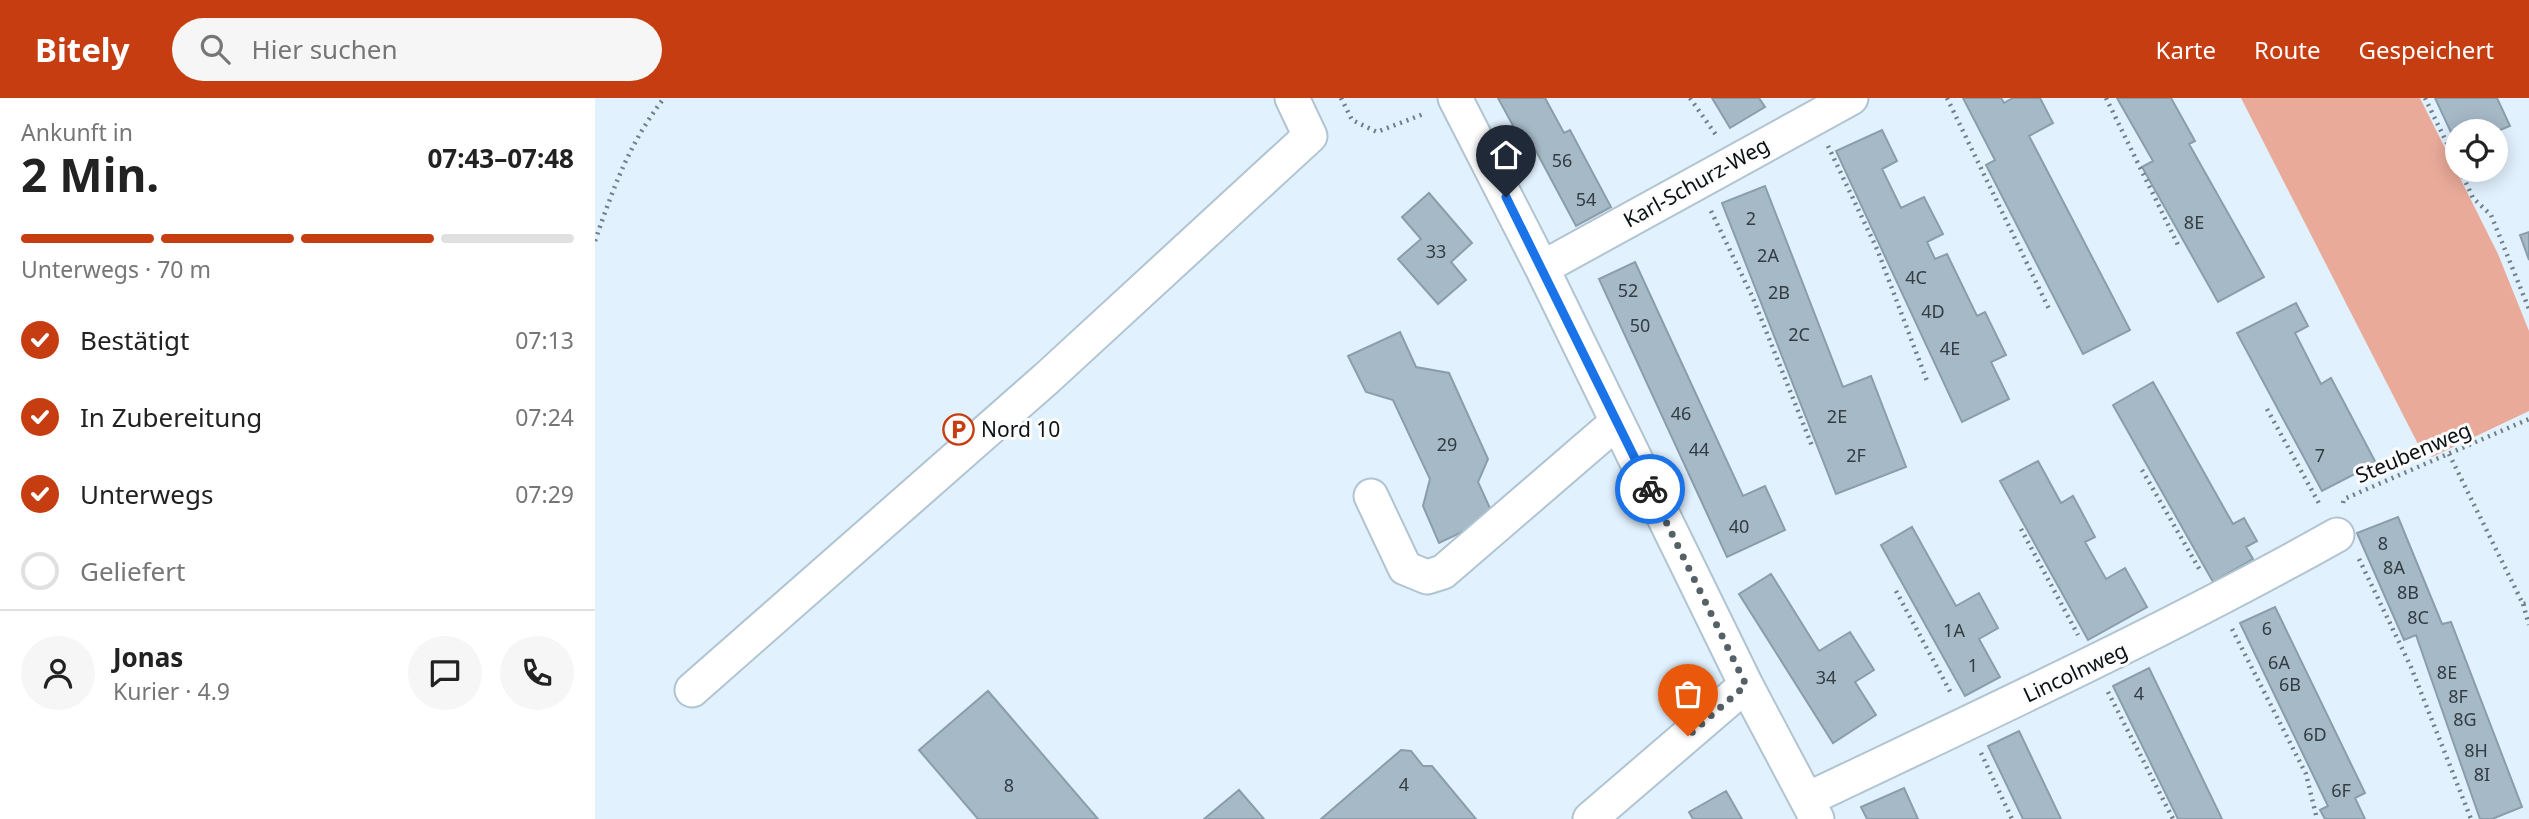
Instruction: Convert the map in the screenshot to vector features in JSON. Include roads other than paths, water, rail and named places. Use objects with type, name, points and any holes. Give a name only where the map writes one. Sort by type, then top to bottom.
[{"type":"street","points":[[692,690],[1047,378],[1310,136],[1292,98]]},
{"type":"street","name":"Karl-Schurz-Weg","points":[[1542,268],[1851,98]]},
{"type":"street","points":[[1456,100],[1542,268],[1746,685],[1812,809]]},
{"type":"street","points":[[1371,496],[1405,568],[1427,577],[1443,572],[1618,422]]},
{"type":"street","name":"Lincolnweg","points":[[1812,809],[1967,723],[2094,664],[2337,536]]},
{"type":"street","points":[[1590,819],[1746,685]]},
{"type":"place","name":"Nord 10","points":[[958,429]]}]
